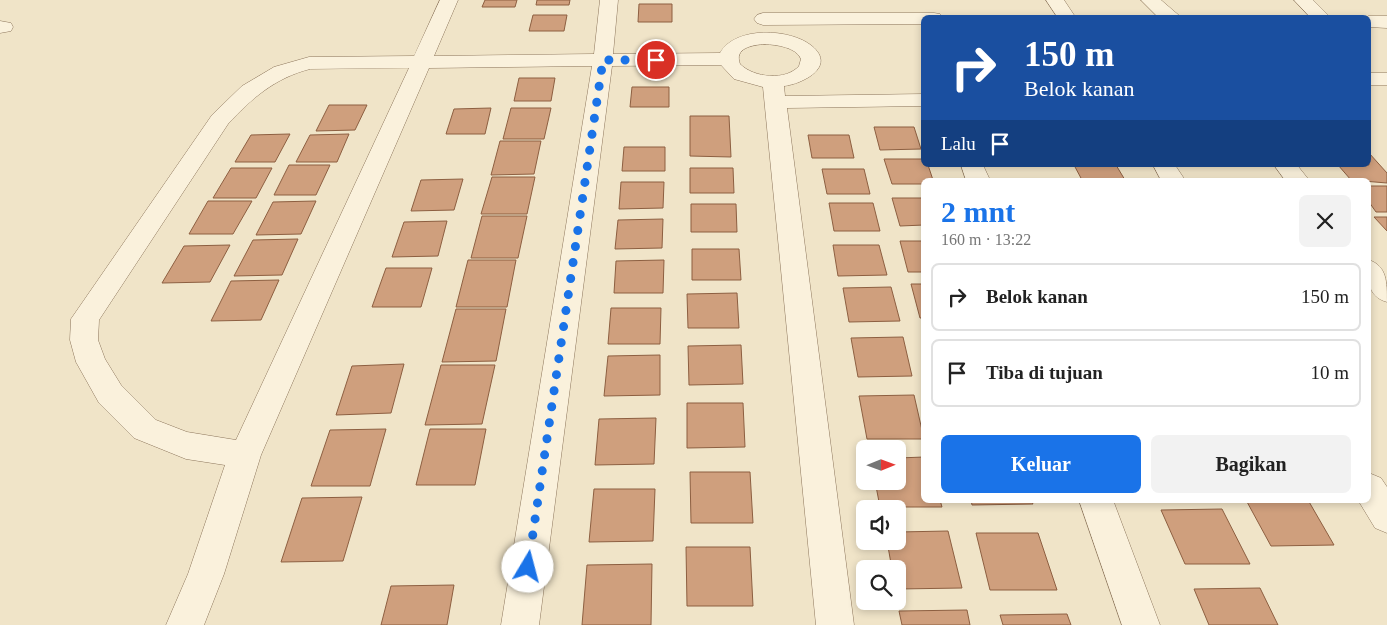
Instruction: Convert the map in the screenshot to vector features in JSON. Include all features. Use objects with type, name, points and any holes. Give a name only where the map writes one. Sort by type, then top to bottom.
[{"type":"street","points":[[185,625],[206,574],[245,455],[449,0]]},
{"type":"street","points":[[520,625],[603,60],[609,0]]},
{"type":"street","points":[[760,0],[764,28],[781,39],[795,43],[805,50],[810,58],[809,67],[802,74],[789,80],[775,92]]},
{"type":"street","points":[[911,0],[924,15]]},
{"type":"street","points":[[1055,0],[1065,15]]},
{"type":"street","points":[[1150,0],[1167,15]]},
{"type":"street","points":[[1303,0],[1319,15]]},
{"type":"street","points":[[921,17],[764,28],[750,40],[738,44],[730,51],[728,59],[730,66],[747,78],[775,92],[921,100]]},
{"type":"street","points":[[1371,22],[1387,22]]},
{"type":"street","points":[[245,455],[186,445],[145,429],[110,394],[91,362],[84,340],[85,319],[220,120],[244,94],[263,80],[285,69],[309,62],[728,59]]},
{"type":"street","points":[[1371,79],[1387,79]]},
{"type":"street","points":[[775,92],[835,625]]},
{"type":"street","points":[[1165,167],[1172,178]]},
{"type":"street","points":[[1287,167],[1295,178]]},
{"type":"street","points":[[1371,272],[1387,292]]},
{"type":"street","points":[[1371,491],[1387,517]]},
{"type":"street","points":[[1097,503],[1141,625]]},
{"type":"building","points":[[485,0],[517,0],[515,7],[482,7]]},
{"type":"building","points":[[537,0],[570,0],[569,5],[536,5]]},
{"type":"building","points":[[639,4],[672,4],[672,22],[638,22]]},
{"type":"building","points":[[533,15],[567,15],[564,31],[529,31]]},
{"type":"building","points":[[519,78],[555,78],[551,101],[514,101]]},
{"type":"building","points":[[632,87],[669,87],[669,107],[630,107]]},
{"type":"building","points":[[329,105],[367,105],[355,130],[316,131]]},
{"type":"building","points":[[491,108],[485,134],[446,134],[454,109]]},
{"type":"building","points":[[511,108],[551,108],[544,139],[503,139]]},
{"type":"building","points":[[690,116],[729,116],[731,157],[690,156]]},
{"type":"building","points":[[874,127],[914,127],[921,149],[880,150]]},
{"type":"building","points":[[290,134],[275,162],[235,162],[251,135]]},
{"type":"building","points":[[349,134],[337,162],[296,162],[310,135]]},
{"type":"building","points":[[808,135],[849,135],[854,158],[812,158]]},
{"type":"building","points":[[500,141],[541,141],[534,174],[491,175]]},
{"type":"building","points":[[624,147],[665,147],[665,171],[622,171]]},
{"type":"building","points":[[1371,155],[1387,173],[1387,183],[1371,182],[1371,178],[1349,178],[1340,167],[1371,167]]},
{"type":"building","points":[[884,159],[921,159],[921,167],[929,167],[932,178],[921,178],[921,184],[892,184]]},
{"type":"building","points":[[289,165],[330,165],[316,195],[274,195]]},
{"type":"building","points":[[1075,167],[1117,167],[1124,178],[1081,178]]},
{"type":"building","points":[[231,168],[272,168],[256,198],[213,198]]},
{"type":"building","points":[[690,168],[733,168],[734,193],[690,193]]},
{"type":"building","points":[[822,169],[864,169],[870,194],[827,194]]},
{"type":"building","points":[[492,177],[535,177],[527,214],[481,214]]},
{"type":"building","points":[[463,179],[454,210],[411,211],[421,180]]},
{"type":"building","points":[[621,182],[664,182],[663,208],[619,209]]},
{"type":"building","points":[[1371,186],[1387,186],[1387,212],[1376,212],[1371,205]]},
{"type":"building","points":[[892,198],[921,198],[921,225],[900,226]]},
{"type":"building","points":[[208,201],[252,201],[233,234],[189,234]]},
{"type":"building","points":[[316,201],[301,234],[256,235],[273,202]]},
{"type":"building","points":[[829,203],[873,203],[880,231],[834,231]]},
{"type":"building","points":[[691,204],[736,204],[737,232],[691,232]]},
{"type":"building","points":[[482,216],[527,216],[518,258],[471,258]]},
{"type":"building","points":[[1374,217],[1387,217],[1387,231]]},
{"type":"building","points":[[663,219],[662,248],[615,249],[618,220]]},
{"type":"building","points":[[447,221],[438,256],[392,257],[404,222]]},
{"type":"building","points":[[298,239],[282,275],[234,276],[253,240]]},
{"type":"building","points":[[900,241],[921,241],[921,272],[908,272]]},
{"type":"building","points":[[230,245],[210,282],[162,283],[184,246]]},
{"type":"building","points":[[833,245],[879,245],[887,275],[838,276]]},
{"type":"building","points":[[692,249],[739,249],[741,280],[692,280]]},
{"type":"building","points":[[468,260],[516,260],[507,307],[456,307]]},
{"type":"building","points":[[664,260],[663,293],[614,293],[616,261]]},
{"type":"building","points":[[386,268],[432,268],[421,307],[372,307]]},
{"type":"building","points":[[279,280],[261,320],[211,321],[231,281]]},
{"type":"building","points":[[911,284],[921,284],[920,318]]},
{"type":"building","points":[[891,287],[900,321],[849,322],[843,288]]},
{"type":"building","points":[[737,293],[739,328],[688,328],[687,294]]},
{"type":"building","points":[[611,308],[661,308],[660,344],[608,344]]},
{"type":"building","points":[[456,309],[506,309],[496,361],[442,362]]},
{"type":"building","points":[[903,337],[912,376],[858,377],[851,338]]},
{"type":"building","points":[[741,345],[743,384],[689,385],[688,346]]},
{"type":"building","points":[[660,355],[660,395],[604,396],[608,356]]},
{"type":"building","points":[[404,364],[391,413],[336,415],[352,366]]},
{"type":"building","points":[[441,365],[495,365],[482,424],[425,425]]},
{"type":"building","points":[[914,395],[921,426],[921,439],[867,439],[859,396]]},
{"type":"building","points":[[687,403],[743,403],[745,447],[687,448]]},
{"type":"building","points":[[656,418],[654,464],[595,465],[599,419]]},
{"type":"building","points":[[386,429],[370,486],[311,486],[330,430]]},
{"type":"building","points":[[430,429],[486,429],[475,485],[416,485]]},
{"type":"building","points":[[921,457],[921,503],[941,503],[942,507],[906,507],[906,500],[879,500],[877,490],[906,490],[906,458]]},
{"type":"building","points":[[690,472],[750,472],[753,523],[691,523]]},
{"type":"building","points":[[594,489],[655,489],[653,541],[589,542]]},
{"type":"building","points":[[362,497],[343,561],[281,562],[302,498]]},
{"type":"building","points":[[972,503],[1033,504],[972,505]]},
{"type":"building","points":[[1248,503],[1310,503],[1334,545],[1271,546]]},
{"type":"building","points":[[1222,509],[1250,564],[1185,564],[1161,510]]},
{"type":"building","points":[[948,531],[962,588],[906,589],[906,560],[890,560],[889,550],[906,550],[906,532]]},
{"type":"building","points":[[976,533],[1038,533],[1057,590],[990,590]]},
{"type":"building","points":[[686,547],[750,547],[753,606],[687,606]]},
{"type":"building","points":[[652,564],[651,625],[582,625],[587,565]]},
{"type":"building","points":[[454,585],[447,625],[381,625],[391,586]]},
{"type":"building","points":[[1260,588],[1278,625],[1209,625],[1194,589]]},
{"type":"building","points":[[967,610],[970,625],[902,625],[899,611]]},
{"type":"building","points":[[1067,614],[1071,625],[1003,625],[1000,615]]},
{"type":"route","points":[[528,567],[603,60],[656,60]]}]
